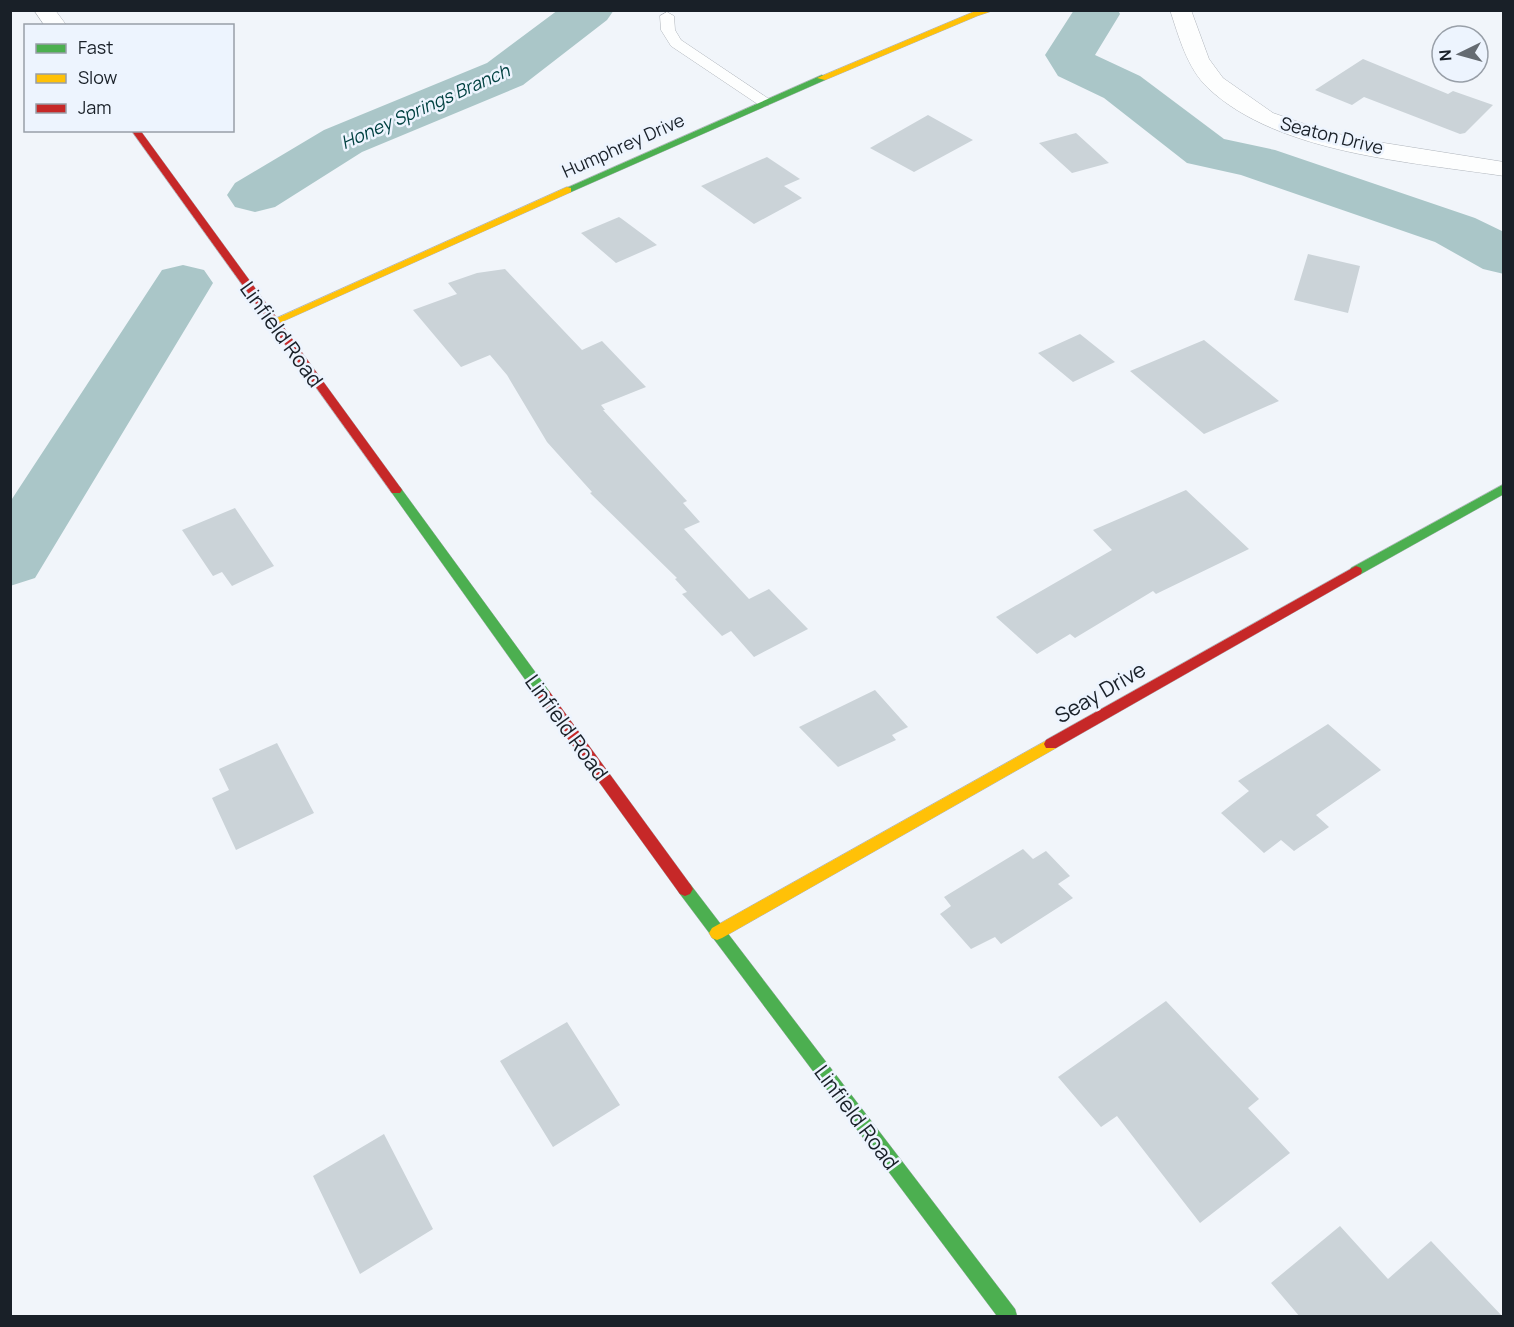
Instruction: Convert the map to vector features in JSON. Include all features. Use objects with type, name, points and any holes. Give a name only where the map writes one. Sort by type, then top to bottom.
[{"type":"street","points":[[44,10],[55,24]]},
{"type":"street","name":"Humphrey Drive","points":[[273,322],[764,102],[974,14],[991,10]]},
{"type":"street","name":"Seaton Drive","points":[[1180,10],[1198,59],[1215,83],[1266,118],[1311,134],[1359,146],[1503,168]]},
{"type":"street","name":"Linfield Road","points":[[136,132],[717,933],[1008,1317]]},
{"type":"street","name":"Seay Drive","points":[[717,933],[1503,488]]},
{"type":"lane","points":[[667,16],[668,30],[676,43],[764,102]]},
{"type":"building","points":[[1363,59],[1448,94],[1453,91],[1493,105],[1465,133],[1460,134],[1364,97],[1352,105],[1315,90]]},
{"type":"building","points":[[928,115],[973,140],[914,172],[870,148]]},
{"type":"building","points":[[1076,133],[1109,163],[1072,173],[1039,143]]},
{"type":"building","points":[[767,157],[800,179],[784,186],[802,198],[754,224],[701,186]]},
{"type":"building","points":[[619,217],[657,245],[616,263],[581,233]]},
{"type":"building","points":[[1308,254],[1360,266],[1348,313],[1294,300]]},
{"type":"building","points":[[505,269],[582,350],[602,341],[646,387],[601,405],[605,410],[603,410],[687,501],[683,503],[700,522],[684,529],[749,599],[769,589],[808,629],[754,657],[731,631],[722,636],[682,594],[687,592],[675,579],[677,578],[590,493],[592,492],[547,442],[507,375],[490,355],[461,367],[413,310],[457,294],[448,283],[477,273]]},
{"type":"building","points":[[1080,334],[1115,362],[1073,382],[1038,353]]},
{"type":"building","points":[[1204,340],[1279,401],[1204,434],[1130,371]]},
{"type":"building","points":[[1186,490],[1249,549],[1156,594],[1153,591],[1075,638],[1070,634],[1037,654],[996,617],[1112,550],[1093,530]]},
{"type":"building","points":[[235,508],[274,566],[232,586],[222,572],[213,576],[182,530]]},
{"type":"building","points":[[875,690],[908,727],[892,735],[896,740],[838,767],[799,727]]},
{"type":"building","points":[[1328,724],[1381,770],[1316,815],[1329,827],[1294,851],[1281,840],[1264,853],[1221,813],[1249,791],[1238,781]]},
{"type":"building","points":[[277,743],[314,813],[236,850],[212,798],[229,790],[219,769]]},
{"type":"building","points":[[1023,849],[1033,859],[1046,851],[1070,876],[1058,884],[1073,898],[1001,944],[995,937],[971,949],[940,914],[951,906],[944,897]]},
{"type":"building","points":[[1166,1001],[1259,1099],[1248,1108],[1290,1153],[1200,1223],[1117,1116],[1101,1127],[1058,1077]]},
{"type":"building","points":[[567,1022],[620,1105],[553,1147],[500,1061]]},
{"type":"building","points":[[384,1134],[433,1229],[360,1274],[313,1176]]},
{"type":"building","points":[[1340,1226],[1388,1279],[1431,1241],[1503,1317],[1300,1317],[1271,1283]]},
{"type":"waterway","name":"Honey Springs Branch","points":[[255,195],[343,141],[505,74],[590,10]]},
{"type":"waterway","points":[[1096,14],[1070,55],[1076,65],[1122,87],[1206,151],[1256,162],[1455,230],[1504,256]]},
{"type":"waterway","name":"Honey Springs Branch","points":[[10,560],[183,283]]},
{"type":"traffic: fast","points":[[567,190],[822,78]]},
{"type":"traffic: fast","points":[[1356,571],[1504,488]]},
{"type":"traffic: fast","points":[[396,490],[544,695]]},
{"type":"traffic: fast","points":[[685,889],[1008,1316]]},
{"type":"traffic: slow","points":[[822,78],[974,14],[991,10]]},
{"type":"traffic: slow","points":[[273,322],[567,190]]},
{"type":"traffic: slow","points":[[717,933],[1051,744]]},
{"type":"traffic: jam","points":[[136,132],[396,490]]},
{"type":"traffic: jam","points":[[1051,744],[1356,571]]},
{"type":"traffic: jam","points":[[544,695],[685,889]]}]
